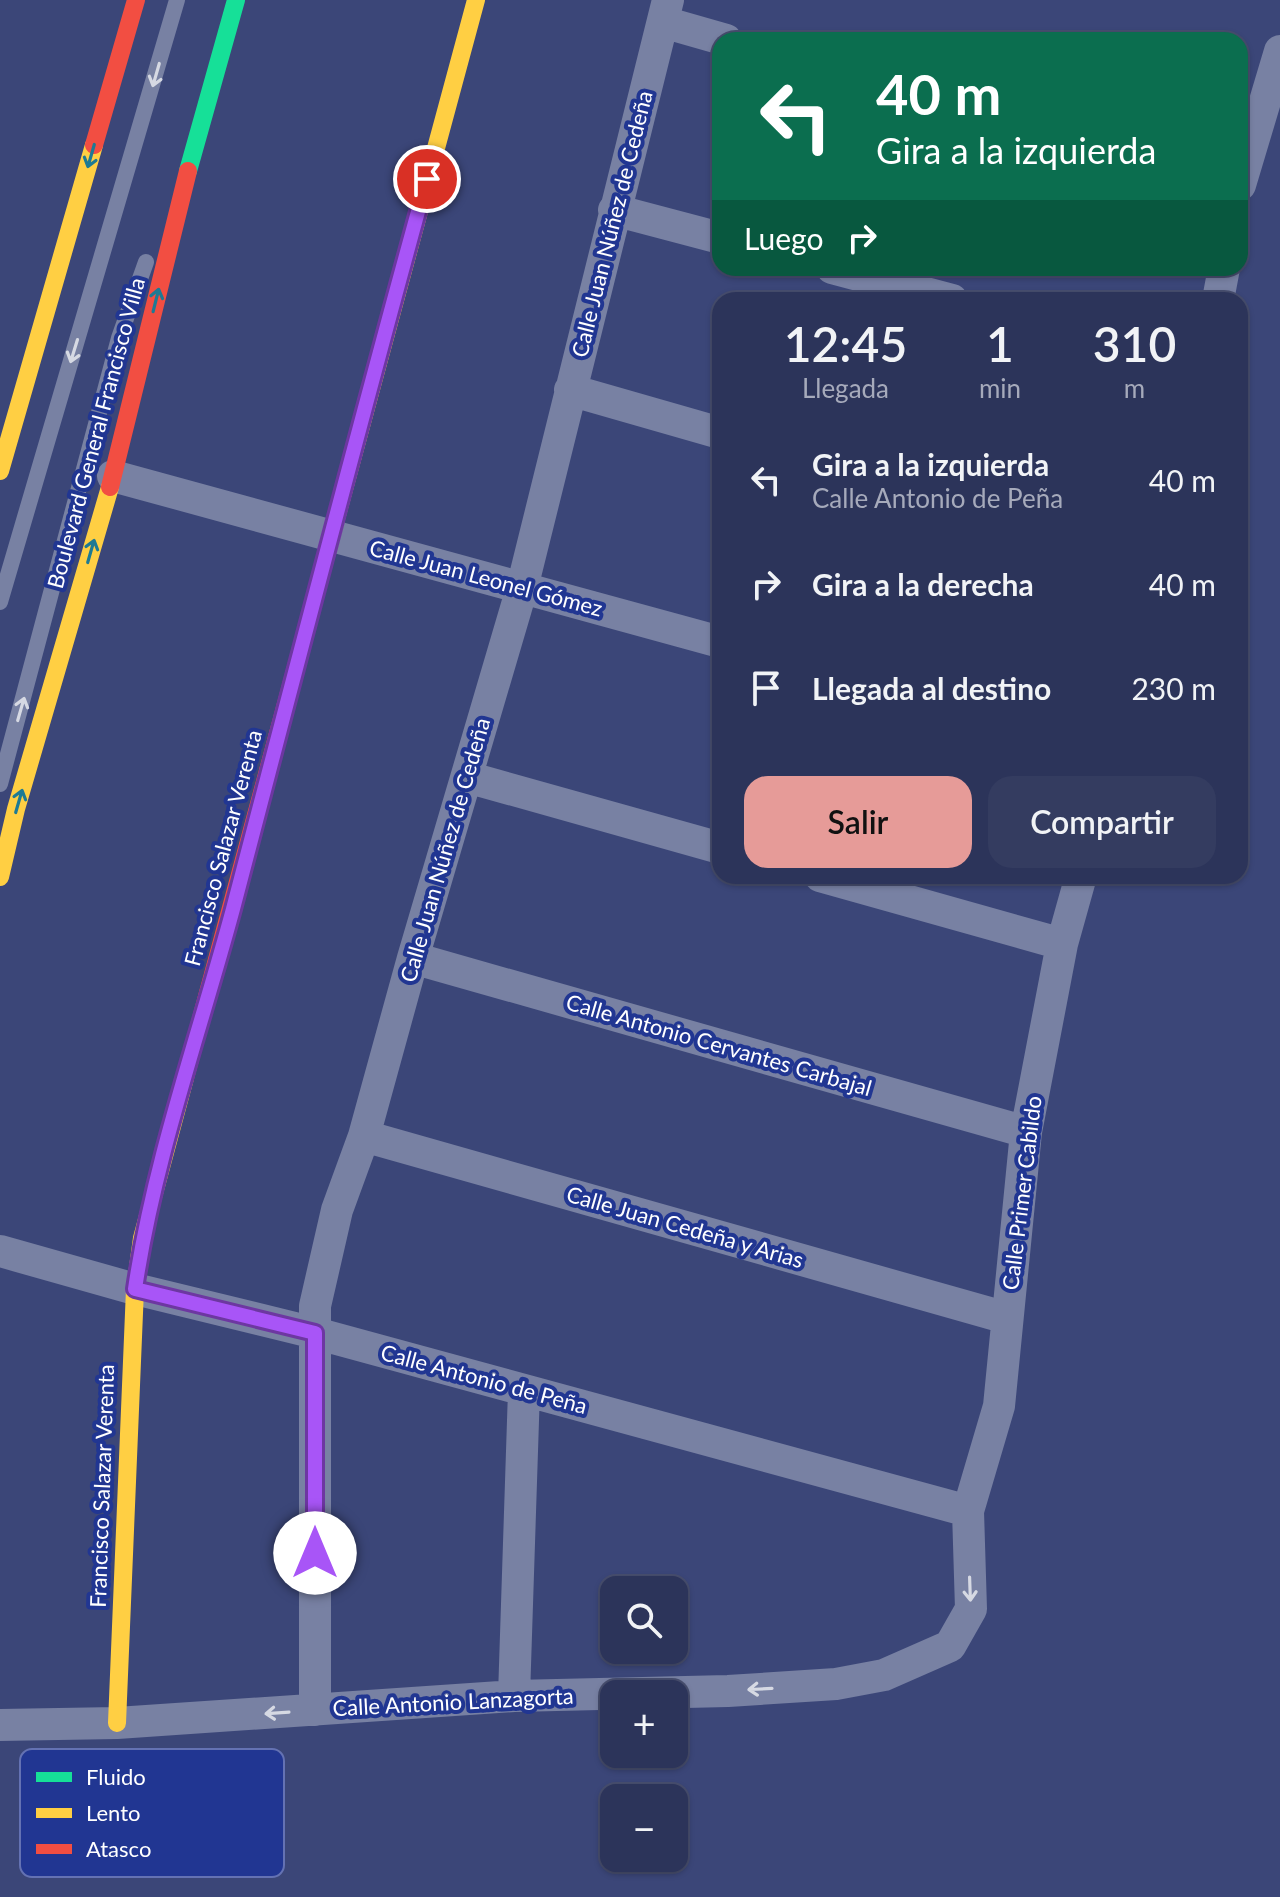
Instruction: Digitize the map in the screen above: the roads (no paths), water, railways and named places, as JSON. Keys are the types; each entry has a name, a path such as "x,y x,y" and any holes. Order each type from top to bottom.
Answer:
{"street":[{"path":"0,471 136,0"},
{"path":"213,80 214,28 221,0"},
{"name":"Boulevard General Francisco Villa","path":"0,877 16,809 113,476 180,201 236,0"},
{"name":"Francisco Salazar Verenta","path":"117,1723 135,1289 142,1238 476,0"},
{"path":"666,11 712,33"},
{"name":"Calle Juan Núñez de Cedeña","path":"315,1710 315,1306 337,1210 364,1136 522,588 666,11"},
{"path":"1248,157 1280,51"},
{"path":"614,210 712,236"},
{"path":"862,276 922,292"},
{"path":"570,390 712,431"},
{"name":"Calle Juan Leonel Gómez","path":"113,476 712,640"},
{"path":"467,777 712,846"},
{"path":"848,884 1062,944"},
{"name":"Calle Primer Cabildo","path":"968,1511 999,1406 1026,1132 1062,944 1079,884"},
{"name":"Calle Antonio Cervantes Carbajal","path":"413,958 1026,1132"},
{"name":"Calle Juan Cedeña y Arias","path":"364,1136 1007,1318"},
{"name":"Calle Antonio de Peña","path":"0,1251 135,1289 315,1333 968,1511"},
{"path":"514,1696 524,1390"},
{"name":"Calle Antonio Lanzagorta","path":"0,1725 117,1723 514,1696 744,1690 836,1684 884,1675 950,1646 971,1609 968,1511"}],"lane":[{"path":"0,602 177,0"},
{"path":"0,784 128,308 148,258 180,201"}]}
